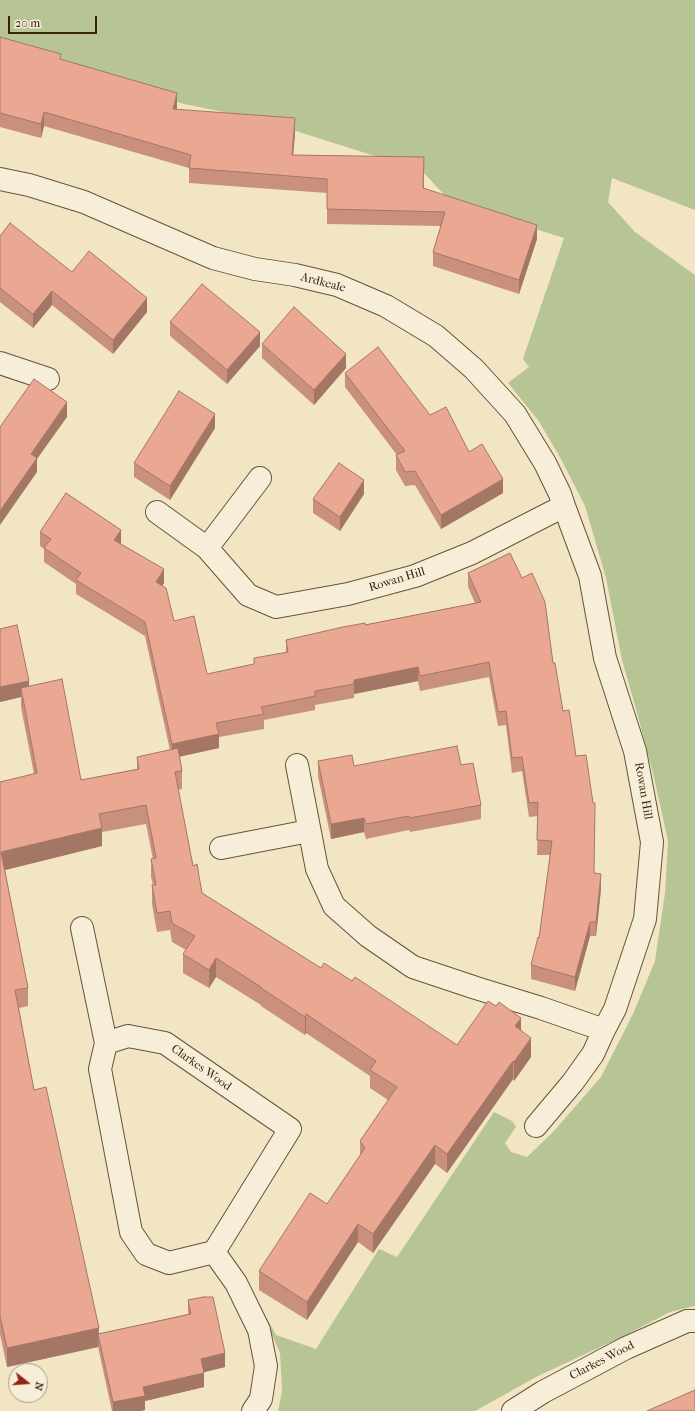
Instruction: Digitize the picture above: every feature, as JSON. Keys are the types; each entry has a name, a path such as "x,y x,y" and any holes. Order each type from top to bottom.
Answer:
{"street":[{"name":"Ardkeale","path":"0,179 29,185 84,202 214,258 255,269 295,275 337,285 386,306 436,336 474,369 515,414 545,463 564,506"},
{"path":"0,363 48,379"},
{"path":"207,548 260,478"},
{"name":"Rowan Hill","path":"157,512 207,548 248,595 276,607 348,594 415,576 472,553 564,506 590,576 605,658 635,751 652,842 645,919 615,1010 604,1030 594,1054 573,1082 536,1126"},
{"path":"297,765 308,831 317,869 334,906 368,936 413,967 604,1030"},
{"path":"221,848 308,831"},
{"path":"82,928 106,1043 100,1069 131,1232 146,1254 169,1263 214,1252 236,1283 259,1330 266,1366 261,1398 253,1411"},
{"name":"Clarkes Wood","path":"106,1043 128,1036 166,1043 290,1129 214,1252"},
{"name":"Clarkes Wood","path":"513,1411 543,1392 626,1348 687,1321 695,1321"}],"green space":[{"path":"0,0 695,0 695,210 612,178 608,202 635,232 695,275 695,1306 670,1312 622,1337 538,1376 475,1411 278,1411 282,1391 280,1353 258,1303 276,1335 316,1349 379,1249 397,1257 494,1112 512,1121 516,1127 505,1143 511,1152 527,1157 553,1132 601,1077 633,1014 655,961 665,893 668,841 654,777 622,660 606,578 585,506 561,459 538,420 508,383 529,367 523,359 564,238 452,203 422,171 258,119 184,104 0,47"}],"building":[{"path":"0,37 61,54 60,59 177,93 173,109 295,118 292,155 424,157 423,188 537,225 519,280 433,252 445,212 327,209 327,179 189,168 191,155 44,112 41,124 0,113"},
{"path":"10,223 72,272 89,251 147,298 113,340 52,291 33,314 0,288 0,236"},
{"path":"202,284 260,332 227,370 170,322"},
{"path":"294,307 346,354 314,390 262,344"},
{"path":"378,347 430,415 446,407 469,452 482,444 503,479 441,515 415,471 405,472 396,455 405,451 345,373"},
{"path":"34,379 67,402 31,454 37,458 0,511 0,427"},
{"path":"179,391 215,414 170,486 134,463"},
{"path":"339,463 364,480 340,517 313,499"},
{"path":"66,493 121,530 114,540 164,569 156,582 166,588 174,621 194,616 207,674 254,664 254,658 288,652 286,640 343,627 365,623 365,625 481,602 468,573 510,553 522,578 532,573 545,602 553,663 555,663 563,711 569,710 576,756 586,755 593,803 595,803 594,873 601,874 596,922 590,922 575,977 531,965 538,937 539,938 552,841 537,840 538,802 529,803 522,757 512,758 506,711 498,712 489,662 420,676 418,667 354,680 354,684 315,691 315,696 261,707 264,714 216,723 219,734 172,744 145,622 76,580 81,573 44,548 51,539 40,532"},
{"path":"17,625 29,681 0,687 0,629"},
{"path":"62,679 81,780 139,769 137,757 178,748 182,771 175,772 193,866 197,864 202,893 321,968 324,963 352,981 355,977 457,1045 488,1001 496,1006 499,1002 521,1018 515,1026 531,1038 447,1154 435,1145 373,1234 358,1224 307,1302 259,1271 310,1193 327,1204 365,1148 360,1141 397,1087 370,1070 376,1061 306,1014 305,1017 216,958 209,970 183,954 195,936 172,923 170,911 157,913 152,885 156,885 151,859 156,858 146,805 99,814 102,828 1,852 28,988 15,990 34,1090 46,1087 99,1328 7,1348 0,1316 0,782 37,773 21,688"},
{"path":"457,746 461,765 473,763 481,805 410,818 409,816 366,824 364,818 331,824 318,761 352,755 354,766"},
{"path":"213,1297 225,1353 201,1359 204,1373 143,1387 145,1396 113,1402 98,1334 191,1314 188,1300"},
{"path":"695,1390 695,1411 647,1411"}]}
